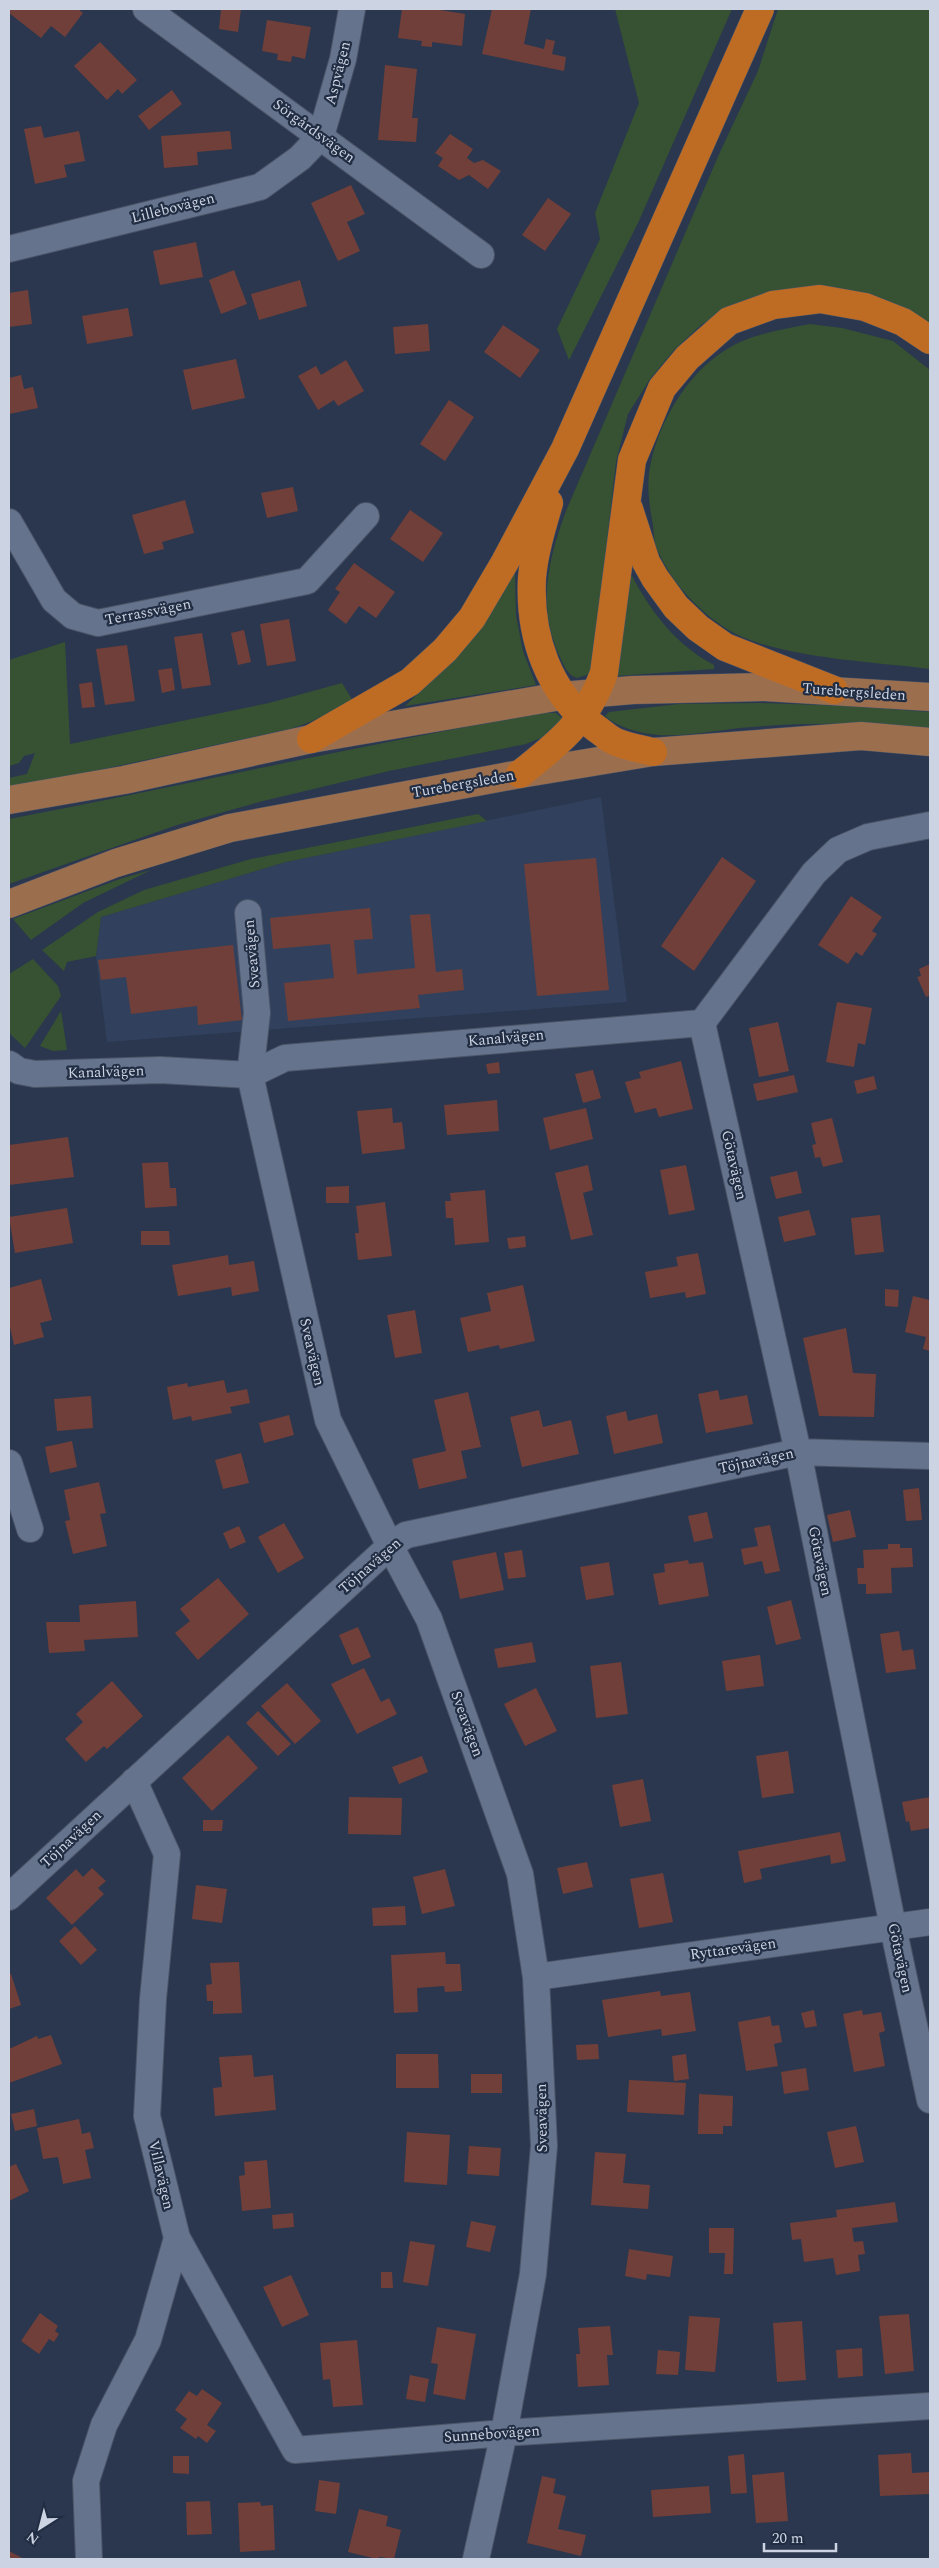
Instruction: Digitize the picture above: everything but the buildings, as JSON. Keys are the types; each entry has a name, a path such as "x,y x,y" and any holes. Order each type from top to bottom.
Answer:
{"highway":[{"path":"311,739 410,682 445,650 472,618 565,449 760,9"},
{"path":"520,774 554,747 582,718 597,693 604,672 632,460 662,388 687,358 729,321 773,305 820,299 865,307 903,322 930,340"},
{"path":"565,449 541,530 532,576 532,610 538,642 561,696 582,718 615,742 653,752"},
{"path":"627,500 646,562 654,578 676,607 698,628 725,647 834,690"}],"main road":[{"name":"Turebergsleden","path":"9,800 124,780 311,739 561,696 765,687 930,697"},
{"name":"Turebergsleden","path":"9,904 116,863 230,828 520,774 653,752 861,736 930,742"}],"street":[{"name":"Sörgårdsvägen","path":"146,9 321,136 480,255"},
{"name":"Aspvägen","path":"321,136 343,59 352,9"},
{"name":"Lillebovägen","path":"9,249 260,187 300,158 321,136"},
{"name":"Terrassvägen","path":"9,522 54,600 73,616 98,623 307,581 366,516"},
{"path":"702,1023 814,873 838,850 868,836 926,826"},
{"name":"Sveavägen","path":"248,912 257,1013 250,1076 328,1420 390,1546 429,1619 520,1874 536,1977 544,2146 533,2274 504,2433 476,2559"},
{"name":"Kanalvägen","path":"9,1064 19,1070 35,1074 160,1070 250,1076 285,1058 702,1023"},
{"name":"Götavägen","path":"702,1023 798,1452 893,1927 930,2100"},
{"name":"Töjnavägen","path":"9,1897 390,1546 406,1535 798,1452 930,1456"},
{"path":"9,1463 14,1503 30,1529"},
{"name":"Villavägen","path":"89,2559 86,2482 104,2425 148,2340 177,2238 147,2116 153,1999 167,1854 134,1781"},
{"name":"Ryttarevägen","path":"536,1977 930,1922"},
{"name":"Sunnebovägen","path":"177,2238 295,2450 504,2433 930,2406"}],"shaded area":[{"path":"601,797 627,1002 107,1042 96,956 101,917 286,862"}],"green space":[{"path":"615,9 732,9 638,223 569,360 557,329 600,239 595,213 639,103"},
{"path":"778,9 930,9 930,325 760,297 702,324 674,350 650,379 628,414 616,462 592,668 589,674 577,678 570,674 564,666 552,636 548,618 548,583 554,547 566,511 720,152 758,71"},
{"path":"810,324 842,328 893,341 930,370 930,669 803,654 754,641 734,633 711,618 680,587 671,575 657,548 649,502 649,470 662,427 680,394 705,366 719,354 734,345 762,334"},
{"path":"511,574 515,574 516,616 523,651 536,685 405,706 465,649"},
{"path":"632,576 648,603 666,627 688,648 714,665 714,669 616,676 629,577"},
{"path":"65,642 70,744 269,703 342,683 353,701 310,722 290,729 66,777 9,787 9,778 27,774 35,753 24,756 19,763 9,766 9,660"},
{"path":"760,703 848,706 930,712 930,729 864,724 819,724 774,725 681,735 658,735 630,729 617,724 605,716 609,712 679,704"},
{"path":"542,713 556,713 565,721 548,735 526,744 389,771 263,801 177,825 9,884 9,819"},
{"path":"478,814 487,821 286,862 101,917 96,956 67,962 64,971 42,950 98,912 144,890 251,859"},
{"path":"151,870 83,903 31,940 13,919 120,879"},
{"path":"33,959 58,986 61,996 25,1048 9,1033 9,974"},
{"path":"61,1011 67,1050 53,1051 40,1046"}]}
